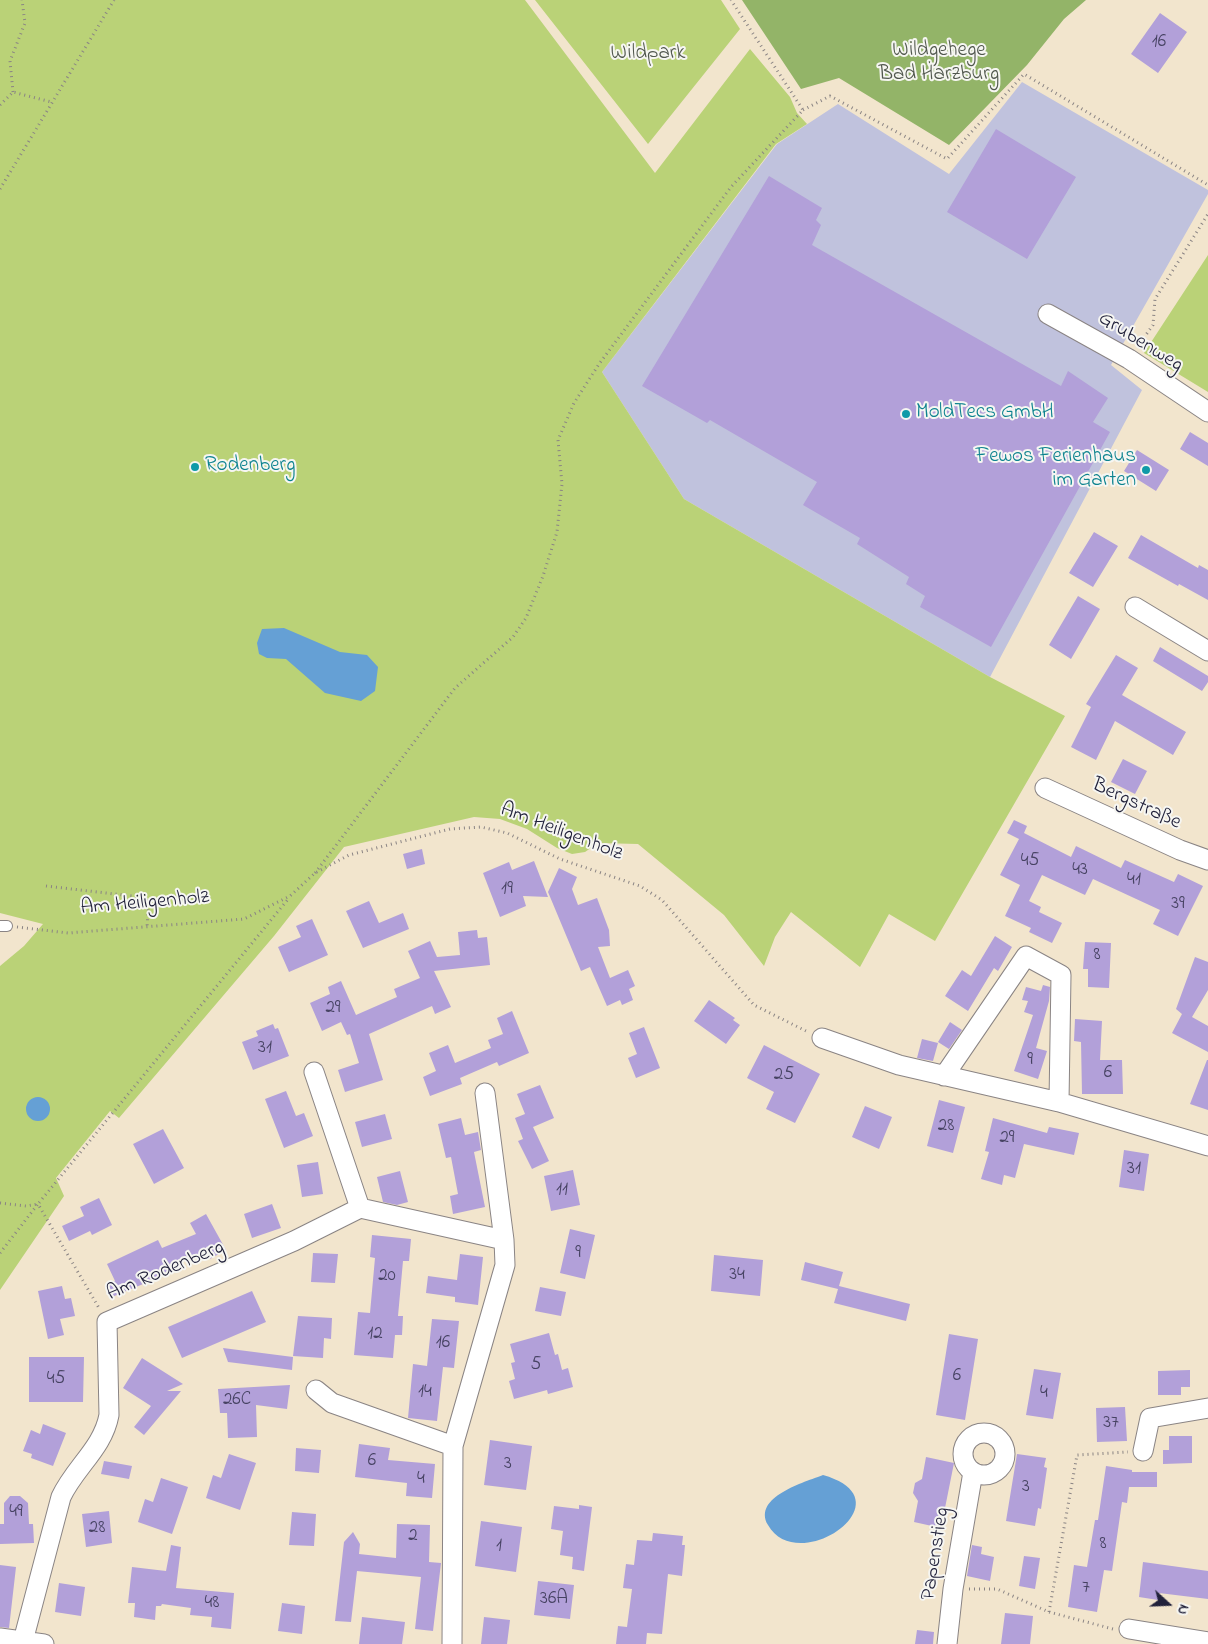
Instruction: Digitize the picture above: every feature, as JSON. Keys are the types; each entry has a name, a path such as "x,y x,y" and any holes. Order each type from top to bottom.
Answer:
{"street":[{"name":"Grubenweg","path":"1048,314 1129,359 1208,412"},
{"path":"1135,608 1208,651"},
{"name":"Bergstraße","path":"1045,788 1180,850 1208,860"},
{"path":"944,1076 1026,956 1061,975 1058,1102"},
{"path":"822,1038 899,1064 1058,1102 1208,1146"},
{"path":"314,1072 360,1208 504,1240"},
{"path":"452,1644 453,1446 505,1265 504,1240 485,1093"},
{"name":"Am Rodenberg","path":"23,1641 67,1484 100,1441 106,1428 109,1415 107,1322 294,1241 360,1208"},
{"path":"316,1390 332,1403 453,1446"},
{"path":"1143,1451 1150,1418 1208,1408"},
{"name":"Papenstieg","path":"947,1644 953,1589 973,1472"},
{"path":"1129,1629 1208,1642"},
{"path":"0,1638 44,1644"}],"path":[{"path":"13,92 10,61 25,23 22,0"},
{"path":"0,189 114,0"},
{"path":"731,0 803,110"},
{"path":"315,872 455,688 514,637 526,618 543,576 557,532 562,484 558,440 574,403 599,364 731,187 803,110 830,96 947,159 1024,74 1208,184"},
{"path":"13,92 51,102"},
{"path":"0,105 13,92"},
{"path":"1129,359 1153,325 1155,298 1208,214"},
{"name":"Am Heiligenholz","path":"3,926 68,933 244,919 290,896 315,872 349,855 450,829 481,827 507,834 560,859 640,886 662,900 754,1005 822,1038"},
{"path":"46,886 149,898 146,927"},
{"path":"0,1253 290,896"},
{"path":"0,1203 26,1206 38,1204"},
{"path":"38,1204 107,1322"},
{"path":"1049,1612 1077,1454 1143,1451"},
{"path":"953,1589 997,1589 1049,1612 1110,1629 1129,1629"}],"shaded area":[{"name":"MoldTecs GmbH","path":"1022,82 1208,190 1208,194 1111,365 1142,390 990,677 684,499 602,372 777,144 838,104 949,174"}],"green space":[{"path":"0,0 525,0 655,173 750,49 790,97 797,113 807,124 776,144 602,372 684,499 990,677 1065,716 935,941 889,914 860,967 791,912 775,937 764,966 724,915 638,844 598,843 585,852 572,854 557,848 527,829 500,819 474,817 344,847 274,936 119,1118 110,1111 56,1178 64,1196 0,1290 0,966 24,946 43,924 0,913"},
{"name":"Wildpark","path":"535,0 721,0 740,29 648,144"},
{"name":"Wildgehege Bad Harzburg","path":"742,0 1086,0 1064,19 1027,65 949,145 839,78 801,89"},
{"path":"1208,255 1208,392 1144,353"}],"water":[{"path":"284,628 340,652 367,655 378,667 375,691 361,701 325,693 286,659 267,658 259,654 257,643 262,629"},
{"path":"38,1097 43,1098 49,1104 49,1114 43,1120 38,1121 33,1120 27,1114 26,1109 27,1104 33,1098"},
{"path":"823,1475 847,1486 856,1501 852,1516 840,1529 822,1539 802,1543 783,1539 768,1525 765,1515 767,1506 783,1492"}],"building":[{"path":"1160,13 1187,32 1158,73 1131,54"},
{"path":"996,129 1076,177 1027,259 947,212"},
{"name":"MoldTecs GmbH","path":"769,176 822,208 816,220 821,225 812,245 1061,386 1068,371 1108,398 1093,422 1110,432 991,647 920,607 925,596 906,584 909,577 857,544 860,538 803,505 817,482 710,420 707,423 642,386"},
{"path":"1190,432 1208,443 1208,466 1180,449"},
{"name":"Fewos Ferienhaus im Garten","path":"1137,450 1169,470 1156,491 1124,471"},
{"path":"1094,532 1118,546 1093,587 1069,573"},
{"path":"1141,535 1198,568 1199,565 1208,570 1208,600 1179,584 1178,586 1128,558"},
{"path":"1078,596 1100,609 1071,659 1049,645"},
{"path":"1160,647 1208,676 1208,682 1202,691 1153,661"},
{"path":"1116,655 1138,668 1122,695 1186,732 1173,755 1115,721 1096,760 1071,747 1091,707 1086,704"},
{"path":"1123,759 1147,771 1135,794 1111,782"},
{"path":"1014,820 1027,826 1024,833 1071,857 1076,846 1121,868 1125,860 1174,882 1178,874 1203,886 1178,936 1153,924 1160,910 1093,879 1085,895 1042,875 1029,901 1041,907 1039,912 1062,923 1052,943 1029,932 1031,928 1005,916 1020,885 1000,875 1019,839 1007,833"},
{"path":"422,849 425,864 407,869 403,854"},
{"path":"534,861 548,897 523,896 526,906 500,917 483,873 509,862 512,870"},
{"path":"559,868 577,877 572,889 578,905 597,898 609,930 610,946 598,947 610,978 628,970 635,986 629,989 633,1000 622,1005 620,1000 607,1006 590,967 581,971 548,892"},
{"path":"369,901 379,923 403,913 409,929 363,948 346,911"},
{"path":"312,919 328,955 289,972 278,947 301,937 296,926"},
{"path":"477,930 478,938 487,937 490,965 434,971 451,1007 435,1014 432,1006 369,1034 383,1080 345,1092 338,1070 359,1063 350,1034 347,1035 341,1022 322,1031 310,1003 330,994 328,987 341,981 356,1015 397,997 394,989 420,978 408,951 430,941 437,957 460,955 458,932"},
{"path":"995,936 1012,947 998,971 994,968 968,1011 945,996 962,970 971,976"},
{"path":"1085,942 1111,943 1109,988 1088,987 1088,969 1083,969"},
{"path":"1195,957 1208,962 1208,990 1192,1017 1208,1026 1208,1052 1172,1033 1182,1014 1176,1009"},
{"path":"1043,985 1050,987 1049,1001 1036,1048 1047,1051 1038,1079 1014,1071 1033,1015 1024,1012 1028,1001 1022,1000 1026,987 1041,991"},
{"path":"709,1000 735,1018 733,1020 740,1025 726,1044 694,1021"},
{"path":"512,1011 529,1053 499,1066 497,1062 460,1078 462,1084 430,1096 423,1077 436,1071 429,1053 448,1045 455,1063 491,1048 488,1040 503,1034 497,1018"},
{"path":"1075,1019 1102,1021 1100,1060 1122,1060 1123,1094 1082,1094 1081,1042 1074,1041"},
{"path":"950,1022 962,1030 949,1049 938,1042"},
{"path":"273,1024 275,1029 278,1028 289,1056 253,1070 242,1042 258,1036 256,1031"},
{"path":"644,1027 660,1068 636,1078 628,1058 637,1054 629,1033"},
{"path":"922,1039 938,1043 933,1061 917,1058"},
{"path":"764,1045 820,1074 795,1123 766,1109 774,1092 747,1078"},
{"path":"1208,1060 1208,1110 1190,1104"},
{"path":"540,1085 554,1118 533,1127 549,1161 532,1169 518,1141 523,1139 515,1118 525,1114 517,1094"},
{"path":"286,1091 296,1116 304,1113 313,1136 284,1148 265,1099"},
{"path":"939,1100 965,1107 953,1153 927,1146"},
{"path":"865,1106 892,1117 879,1149 852,1137"},
{"path":"385,1114 392,1139 362,1147 355,1122"},
{"path":"461,1118 465,1135 478,1132 481,1150 474,1152 485,1207 453,1214 450,1196 458,1194 451,1157 446,1158 438,1124"},
{"path":"993,1118 1047,1133 1049,1127 1079,1133 1074,1155 1024,1144 1015,1178 1004,1175 1002,1185 981,1179 989,1152 985,1151"},
{"path":"163,1129 184,1168 154,1184 133,1144"},
{"path":"1124,1150 1149,1154 1144,1191 1119,1187"},
{"path":"318,1162 323,1194 302,1197 297,1165"},
{"path":"573,1170 580,1205 551,1211 544,1176"},
{"path":"400,1171 408,1202 397,1205 383,1202 377,1177"},
{"path":"99,1198 112,1225 92,1235 90,1231 69,1241 62,1226 84,1216 80,1207"},
{"path":"272,1204 281,1228 252,1238 244,1214"},
{"path":"206,1214 226,1250 210,1259 206,1252 170,1267 172,1272 112,1297 106,1285 115,1281 107,1264 158,1240 162,1248 196,1234 190,1223"},
{"path":"570,1229 595,1235 585,1279 560,1273"},
{"path":"372,1235 411,1239 409,1261 403,1261 398,1316 403,1316 402,1335 395,1335 393,1358 354,1355 358,1312 370,1313 375,1258 370,1257"},
{"path":"313,1253 338,1254 335,1283 311,1282"},
{"path":"460,1254 483,1257 478,1305 455,1302 455,1297 426,1293 428,1276 457,1280"},
{"path":"714,1255 763,1260 760,1296 711,1291"},
{"path":"805,1262 843,1272 839,1286 910,1304 906,1321 834,1303 838,1289 801,1280"},
{"path":"62,1286 65,1299 71,1298 75,1316 60,1319 64,1335 48,1339 38,1291"},
{"path":"540,1287 566,1292 561,1316 535,1311"},
{"path":"252,1291 266,1322 182,1358 168,1327"},
{"path":"298,1316 332,1318 331,1339 324,1338 323,1358 293,1356"},
{"path":"432,1319 459,1321 454,1368 443,1367 437,1421 408,1418 413,1364 427,1366"},
{"path":"549,1333 555,1355 558,1354 562,1370 568,1368 573,1387 548,1394 547,1390 514,1399 509,1381 515,1379 511,1363 515,1362 510,1344"},
{"path":"949,1334 978,1339 965,1420 936,1415"},
{"path":"223,1348 293,1357 292,1370 228,1362"},
{"path":"29,1357 84,1357 83,1402 29,1402"},
{"path":"142,1358 183,1384 167,1391 181,1391 144,1435 134,1427 151,1406 123,1388"},
{"path":"1034,1369 1061,1373 1053,1419 1026,1415"},
{"path":"1190,1370 1190,1387 1181,1387 1181,1395 1158,1395 1158,1371"},
{"path":"290,1385 287,1409 256,1405 257,1437 228,1438 227,1413 220,1413 218,1389"},
{"path":"1125,1407 1127,1441 1097,1442 1096,1408"},
{"path":"43,1424 66,1433 53,1466 31,1458 32,1454 23,1451 31,1430 40,1434"},
{"path":"1169,1436 1192,1436 1192,1463 1163,1464 1163,1450 1169,1450"},
{"path":"490,1440 532,1446 526,1490 484,1485"},
{"path":"359,1444 390,1448 388,1460 435,1464 432,1498 406,1496 407,1483 355,1477"},
{"path":"296,1448 321,1450 319,1473 295,1471"},
{"path":"229,1454 256,1463 240,1510 206,1498 213,1475 221,1478"},
{"path":"1017,1454 1046,1458 1044,1467 1047,1468 1041,1509 1038,1508 1035,1526 1006,1521"},
{"path":"926,1457 954,1463 941,1528 914,1522 918,1501 913,1493 915,1483 922,1479"},
{"path":"104,1461 132,1466 129,1479 101,1474"},
{"path":"1106,1466 1132,1470 1132,1472 1157,1472 1157,1487 1129,1487 1127,1503 1122,1502 1112,1571 1104,1570 1097,1612 1068,1607 1074,1565 1087,1567 1095,1520 1098,1520"},
{"path":"161,1478 188,1487 172,1534 138,1522 145,1499 153,1502"},
{"path":"10,1496 20,1496 28,1503 29,1524 33,1524 34,1543 0,1544 0,1524 4,1524 4,1503"},
{"path":"579,1505 592,1507 584,1571 572,1569 573,1557 560,1555 563,1531 551,1529 554,1506 579,1509"},
{"path":"109,1511 112,1543 86,1547 82,1514"},
{"path":"292,1512 316,1514 314,1546 289,1545"},
{"path":"481,1521 522,1527 516,1572 475,1566"},
{"path":"397,1524 430,1525 429,1562 441,1563 433,1631 415,1629 421,1577 357,1571 351,1622 335,1621 344,1542 353,1532 360,1544 359,1554 396,1558"},
{"path":"653,1533 683,1536 682,1545 685,1545 682,1576 668,1574 662,1634 647,1633 646,1644 616,1644 618,1626 627,1627 632,1589 623,1588 626,1564 634,1565 637,1540 652,1541"},
{"path":"171,1545 181,1547 176,1588 234,1593 231,1629 211,1627 212,1617 190,1615 191,1608 162,1604 161,1606 156,1606 155,1620 134,1617 135,1603 128,1603 132,1567 166,1571"},
{"path":"972,1545 982,1547 981,1554 994,1557 990,1581 967,1576"},
{"path":"1024,1556 1040,1558 1035,1589 1019,1586"},
{"path":"1143,1562 1208,1571 1208,1599 1159,1593 1158,1600 1139,1597"},
{"path":"0,1565 16,1567 9,1628 0,1627"},
{"path":"538,1581 574,1585 570,1619 534,1615"},
{"path":"59,1583 85,1587 81,1616 55,1612"},
{"path":"282,1603 305,1606 302,1634 278,1631"},
{"path":"1005,1613 1033,1616 1030,1644 1001,1644"},
{"path":"362,1617 405,1622 402,1644 359,1644"},
{"path":"484,1617 510,1620 507,1644 481,1644"},
{"path":"917,1630 934,1632 933,1644 915,1644"}],"place":[{"name":"MoldTecs GmbH","path":"906,414"},
{"name":"Rodenberg","path":"195,467"},
{"name":"Fewos Ferienhaus im Garten","path":"1146,470"}]}
